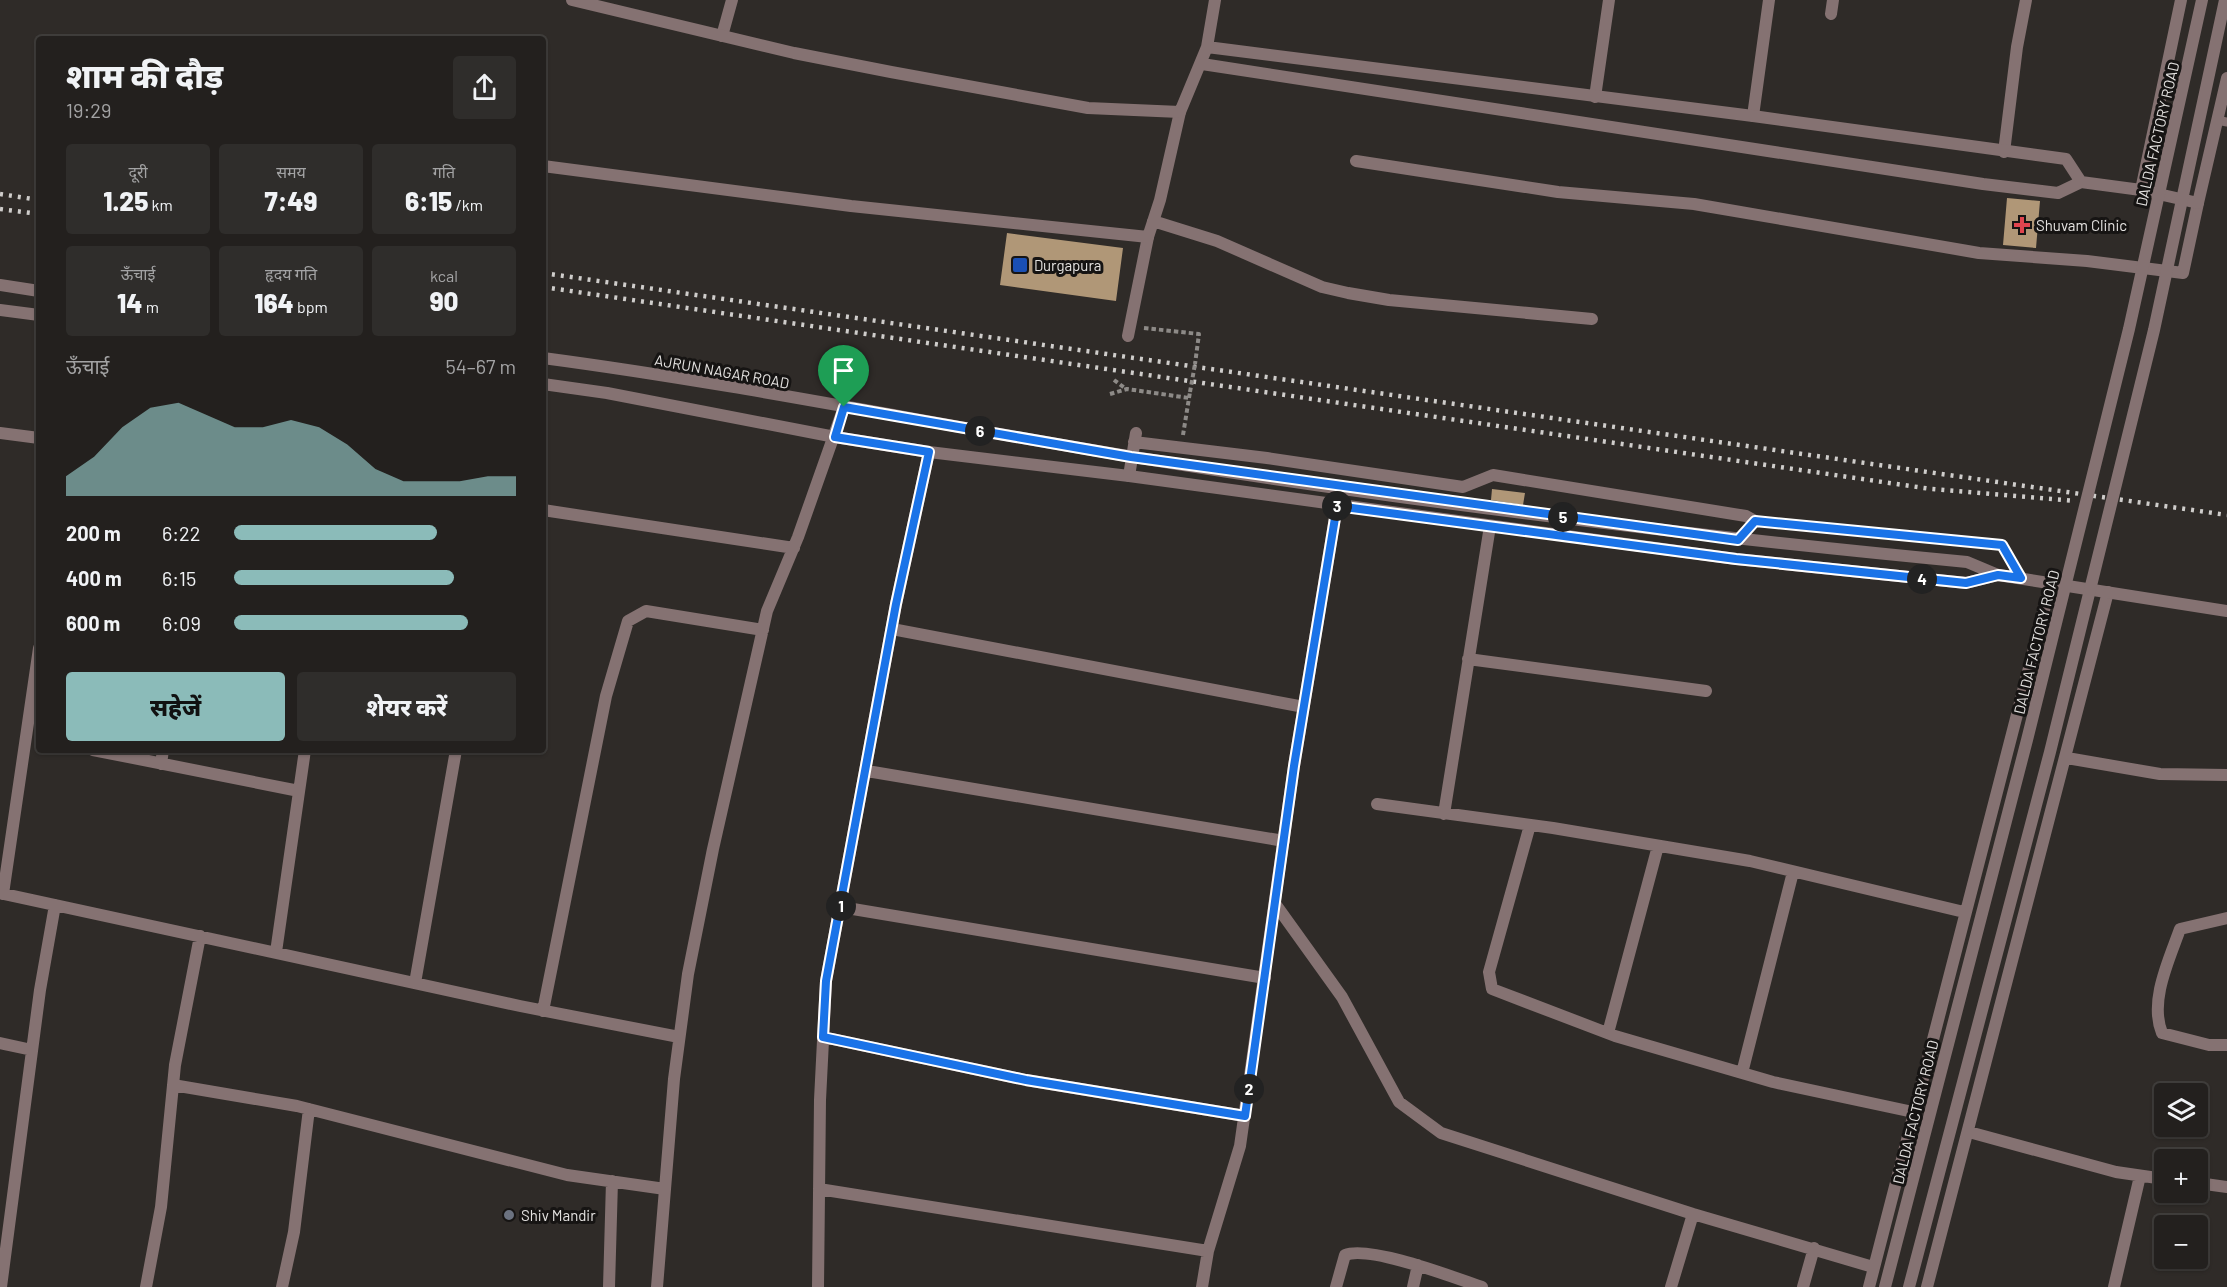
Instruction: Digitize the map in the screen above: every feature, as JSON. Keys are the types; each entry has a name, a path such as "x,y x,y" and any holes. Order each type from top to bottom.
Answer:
{"street":[{"path":"572,0 794,53 1088,108 1180,112"},
{"path":"722,36 732,0"},
{"path":"1129,331 1148,237 1180,112 1207,47 1215,0"},
{"path":"1595,97 1609,0"},
{"path":"1753,116 1769,0"},
{"path":"1831,14 1833,0"},
{"path":"2004,152 2017,47 2026,0"},
{"path":"2141,190 2181,0"},
{"name":"DALDA FACTORY ROAD","path":"1885,1287 2030,729 2121,362 2202,0"},
{"path":"1909,1287 2050,752 2154,330 2224,0"},
{"path":"1207,47 1753,116 2066,159 2081,182"},
{"path":"1202,63 1983,184 2058,193 2081,182 2141,190 2198,203"},
{"path":"1356,161 1557,192 1694,204 1979,253 2087,261 2183,273 2198,203 2222,121 2227,78"},
{"path":"546,166 851,206 1148,237"},
{"path":"1153,221 1216,241 1322,287 1348,293 1389,300 1592,319"},
{"path":"0,285 36,291"},
{"path":"0,309 36,315"},
{"name":"AJRUN NAGAR ROAD","path":"546,358 630,370 1131,457 1738,540 1967,562 1998,575 2227,611"},
{"name":"AJRUN NAGAR ROAD","path":"546,384 607,393 835,437 929,452 1129,476 1736,559 1966,583 1998,575"},
{"path":"657,1287 688,974 713,849 767,611 794,548 844,407"},
{"path":"0,433 36,438"},
{"path":"1129,476 1135,438 1463,486 1493,475 1746,516 1755,521"},
{"path":"818,1287 826,981 892,629 929,452"},
{"path":"1202,1287 1208,1251 1240,1146 1304,707 1340,487"},
{"path":"546,510 794,548"},
{"path":"1444,814 1490,526"},
{"path":"1869,1287 1964,912 2051,583"},
{"path":"1927,1287 2067,758 2108,592"},
{"path":"543,1011 606,696 628,621 646,611 763,630"},
{"path":"892,629 1304,707"},
{"path":"1468,659 1706,691"},
{"path":"36,668 2,894 543,1011 680,1037"},
{"path":"26,736 36,738"},
{"path":"107,753 299,791"},
{"path":"160,764 162,753"},
{"path":"276,952 304,753"},
{"path":"416,983 452,753"},
{"path":"2067,758 2160,774 2227,775"},
{"path":"867,771 1284,841"},
{"path":"1377,804 1530,825 1750,861 1964,912"},
{"path":"1530,825 1489,972 1492,990 1608,1033 1742,1073 1913,1112"},
{"path":"1608,1033 1658,846"},
{"path":"1742,1073 1793,872"},
{"path":"1,1287 4,1232 55,905"},
{"path":"1276,905 1342,997 1399,1102 1441,1133 1693,1214 1873,1267"},
{"path":"841,907 1265,978"},
{"path":"2227,918 2180,929 2164,973 2157,1011 2162,1033 2209,1046 2227,1045"},
{"path":"146,1287 161,1207 173,1085 200,936"},
{"path":"823,1037 1026,1080 1245,1116"},
{"path":"0,1043 32,1050"},
{"path":"173,1085 309,1109 567,1175 665,1189"},
{"path":"282,1287 294,1232 309,1109"},
{"path":"1969,1132 2116,1172 2154,1178"},
{"path":"2115,1287 2140,1176"},
{"path":"609,1287 612,1181"},
{"path":"2208,1184 2227,1187"},
{"path":"819,1189 1208,1251"},
{"path":"1671,1287 1693,1214"},
{"path":"1803,1287 1814,1248"},
{"path":"1335,1287 1341,1261 1350,1253 1418,1265 1482,1287"},
{"path":"1413,1287 1418,1265"}],"lane":[{"path":"1738,540 1755,521 2002,545 2021,578"}],"path":[{"path":"1129,331 1199,334 1185,424"},
{"path":"1114,380 1127,389"},
{"path":"1110,394 1127,389 1189,398"}],"building":[{"path":"2007,198 2040,201 2036,248 2003,245"},
{"path":"1007,233 1123,248 1116,301 1000,285"},
{"path":"1492,489 1525,493 1523,505 1491,500"}],"railway":[{"path":"0,194 36,200"},
{"path":"0,209 36,214"},
{"path":"546,273 2227,515"},
{"path":"546,287 1931,489 2075,501"}],"place":[{"name":"Shuvam Clinic","path":"2022,225"},
{"name":"Durgapura","path":"1020,265"},
{"name":"Shiv Mandir","path":"509,1215"}],"route":[{"path":"844,407 1131,457 1738,540 1755,521 2002,545 2021,578 1998,575 1966,583 1736,559 1337,506 1294,766 1245,1116 1026,1080 823,1037 826,981 857,826 896,604 929,452 835,437 844,407"}]}
